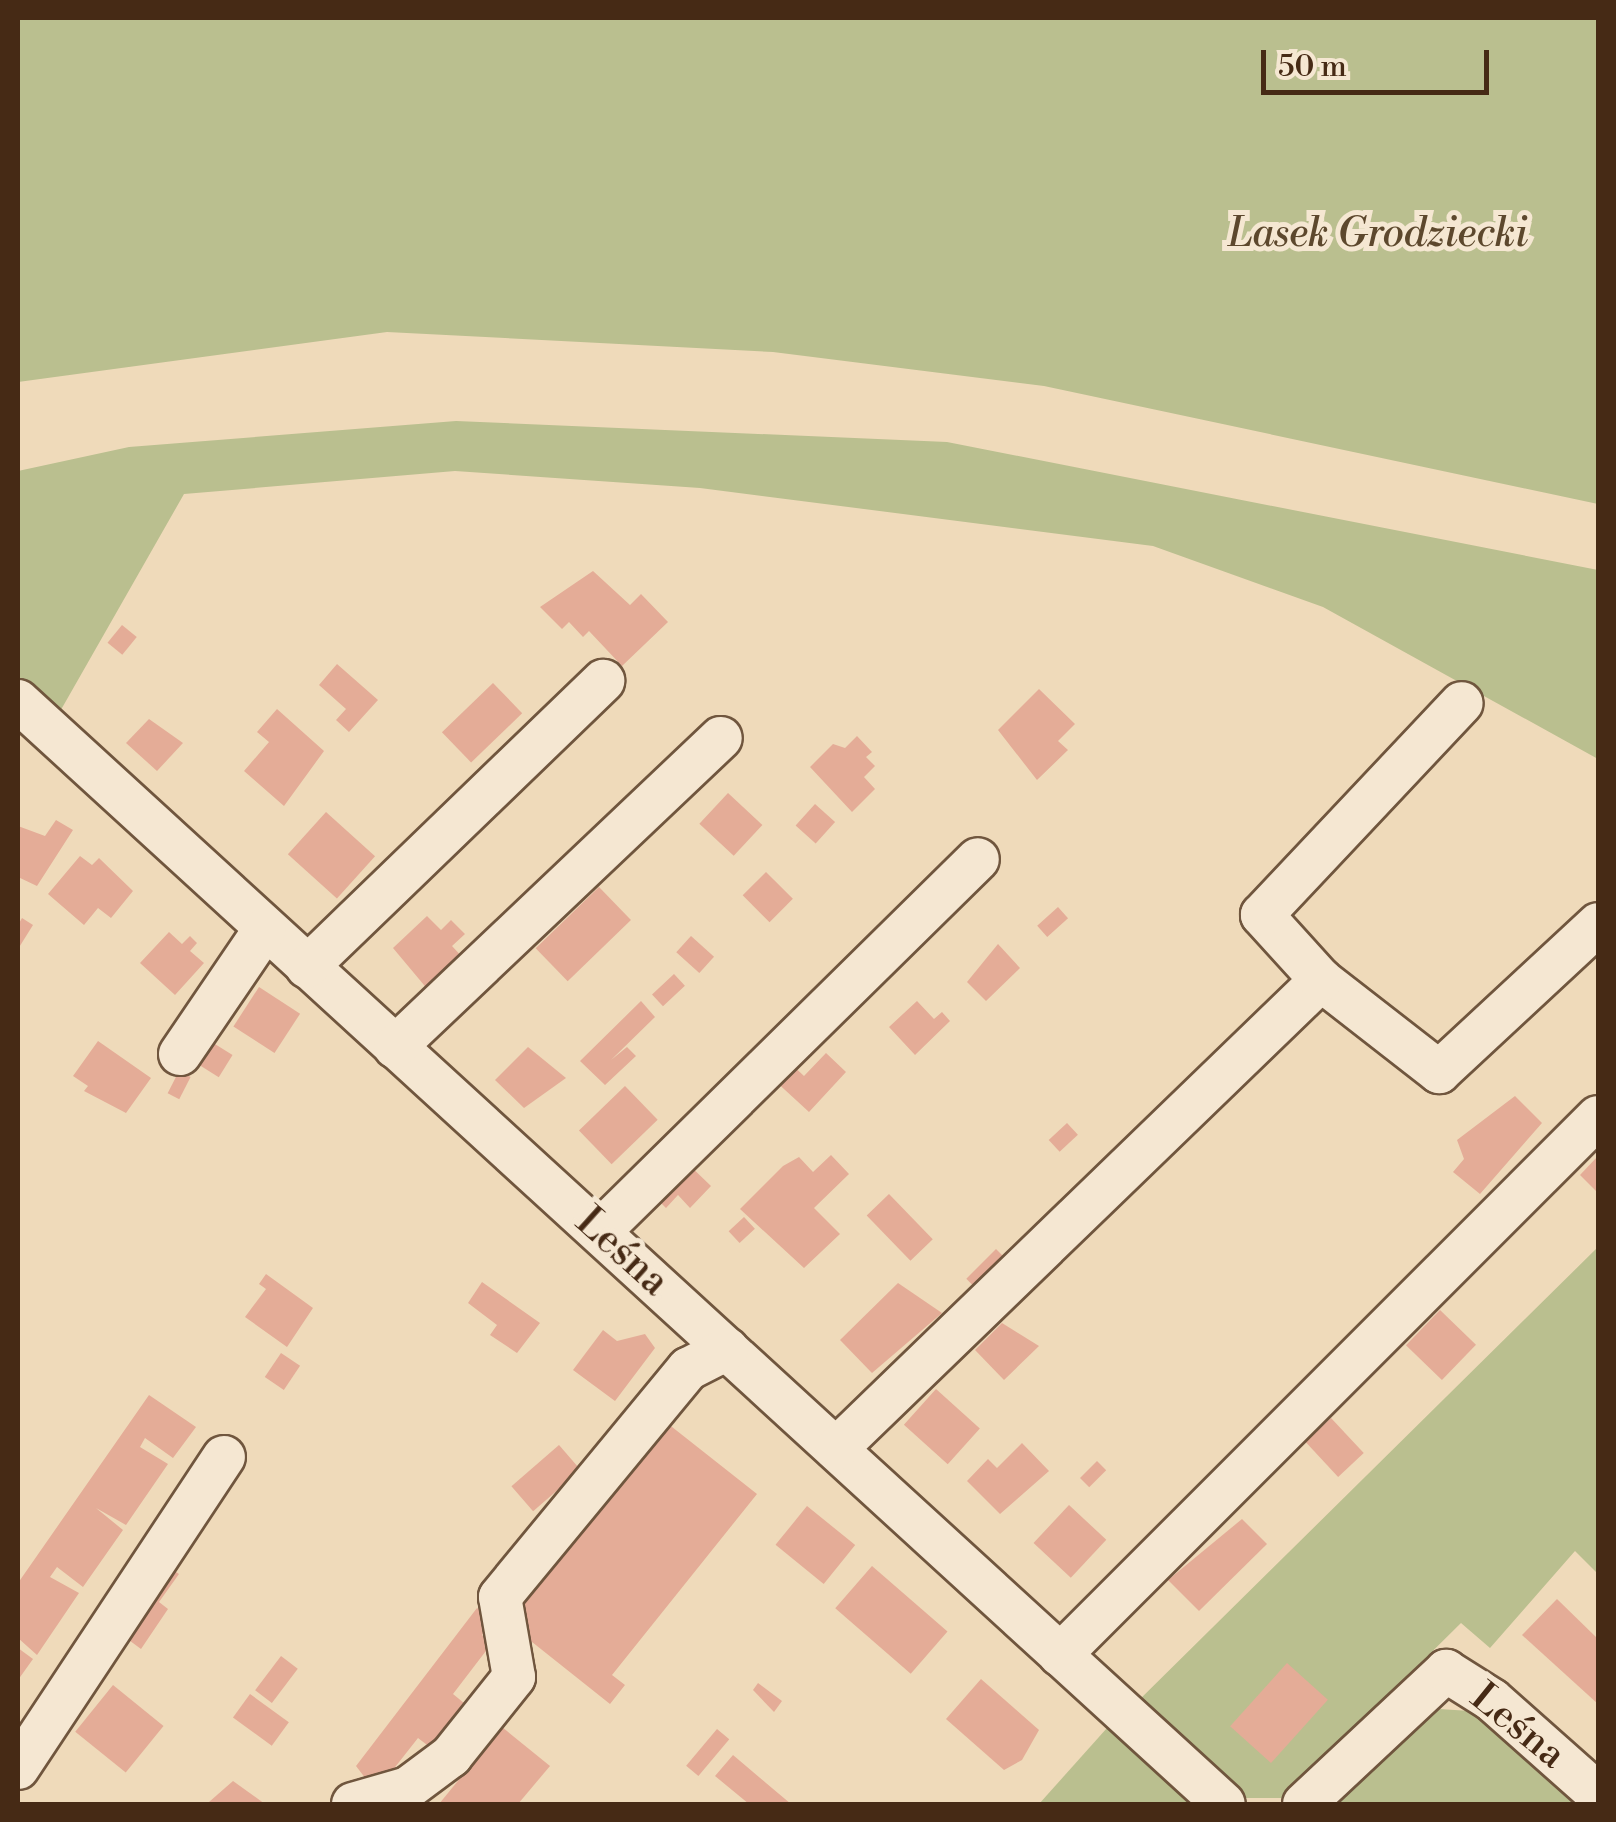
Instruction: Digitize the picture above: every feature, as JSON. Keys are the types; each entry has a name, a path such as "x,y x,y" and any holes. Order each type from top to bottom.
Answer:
{"street":[{"path":"307,967 604,682"},
{"name":"Leśna","path":"18,701 836,1449 994,1605 1060,1654 1224,1804"},
{"path":"1462,703 1262,915 1321,980 1439,1072 1598,924"},
{"path":"395,1048 720,738"},
{"path":"600,1231 978,860"},
{"path":"180,1054 265,928"},
{"path":"836,1449 1321,980"},
{"path":"1060,1654 1598,1118"},
{"path":"353,1804 408,1788 451,1756 514,1676 500,1596 688,1369 727,1349"},
{"path":"18,1768 224,1457"},
{"name":"Leśna","path":"1304,1804 1446,1671 1492,1700 1598,1794"}],"green space":[{"name":"Lasek Grodziecki","path":"18,18 1598,18 1598,504 1044,386 773,352 387,332 18,382"},
{"path":"456,421 947,442 1598,570 1598,759 1323,607 1153,546 700,488 455,471 184,494 54,722 18,691 18,471 129,447"},
{"path":"1598,1247 1598,1574 1575,1551 1490,1648 1461,1623 1284,1798 1234,1798 1132,1707"},
{"path":"1424,1708 1470,1711 1578,1804 1324,1804"},
{"path":"1107,1728 1194,1804 1039,1804"}],"building":[{"path":"593,571 630,605 641,594 668,622 622,666 589,631 583,637 569,622 562,629 540,607"},
{"path":"122,625 137,637 122,655 108,643"},
{"path":"337,664 378,700 349,732 336,720 346,709 319,685"},
{"path":"493,683 522,713 471,763 442,732"},
{"path":"1039,689 1075,724 1058,741 1068,750 1037,780 998,730"},
{"path":"277,709 324,751 284,806 244,771 269,742 257,732"},
{"path":"149,719 183,743 157,771 126,743"},
{"path":"857,736 872,752 866,757 875,766 864,777 875,789 852,812 810,767 833,744 845,748"},
{"path":"728,793 762,825 734,856 699,824"},
{"path":"815,804 835,822 816,844 796,826"},
{"path":"326,812 375,856 337,899 288,854"},
{"path":"56,820 73,830 37,886 18,877 18,826 45,836"},
{"path":"80,856 92,865 99,858 133,891 111,918 98,908 84,925 48,894"},
{"path":"766,872 793,899 770,922 743,895"},
{"path":"599,887 631,920 568,981 536,948"},
{"path":"1058,907 1068,918 1047,937 1037,926"},
{"path":"427,916 441,930 451,920 465,934 452,946 464,959 429,991 393,948"},
{"path":"22,918 33,925 18,949 18,925"},
{"path":"169,932 182,944 190,936 197,943 190,951 204,963 175,995 140,963"},
{"path":"691,936 714,957 699,973 676,952"},
{"path":"998,944 1020,968 986,1001 967,982"},
{"path":"674,974 685,986 663,1006 652,994"},
{"path":"259,987 300,1014 274,1053 233,1026"},
{"path":"641,1001 655,1017 611,1060 627,1047 636,1056 605,1085 580,1061"},
{"path":"917,1001 934,1019 942,1012 950,1021 915,1055 889,1027"},
{"path":"202,1036 233,1055 219,1077 188,1058"},
{"path":"98,1041 151,1078 126,1113 84,1091 88,1086 73,1076"},
{"path":"528,1047 566,1078 524,1108 495,1080"},
{"path":"826,1053 846,1072 809,1112 772,1078 788,1061 804,1076"},
{"path":"179,1071 191,1077 179,1099 168,1093"},
{"path":"625,1086 658,1120 612,1164 579,1130"},
{"path":"1515,1096 1542,1123 1480,1194 1453,1172 1464,1159 1457,1140"},
{"path":"1067,1123 1078,1135 1060,1152 1049,1140"},
{"path":"831,1155 849,1174 814,1208 840,1234 804,1268 740,1209 783,1166 799,1157 813,1172"},
{"path":"1598,1156 1598,1193 1580,1175"},
{"path":"685,1161 711,1186 690,1208 678,1195 666,1208 653,1195"},
{"path":"889,1194 933,1239 910,1261 867,1216"},
{"path":"744,1217 755,1229 740,1243 729,1231"},
{"path":"996,1249 1005,1258 975,1288 966,1279"},
{"path":"266,1274 313,1308 287,1347 245,1317 266,1289 259,1284"},
{"path":"482,1282 540,1323 517,1353 490,1335 497,1325 468,1303"},
{"path":"898,1283 942,1313 872,1373 840,1340"},
{"path":"1440,1310 1476,1345 1442,1380 1406,1345"},
{"path":"1002,1323 1039,1346 1004,1380 975,1350"},
{"path":"603,1330 617,1341 645,1334 655,1348 615,1401 573,1370"},
{"path":"281,1353 300,1366 284,1390 265,1377"},
{"path":"936,1389 980,1428 948,1464 904,1425"},
{"path":"149,1395 196,1427 173,1458 145,1438 140,1447 168,1464 126,1525 96,1508 123,1530 83,1587 57,1567 50,1577 79,1593 37,1655 18,1638 18,1583"},
{"path":"1331,1418 1364,1453 1338,1477 1305,1442"},
{"path":"667,1423 757,1494 612,1675 625,1685 610,1704 522,1634 521,1603"},
{"path":"1022,1443 1049,1471 1000,1514 967,1481 988,1459 997,1468"},
{"path":"559,1445 581,1470 533,1511 511,1486"},
{"path":"1097,1461 1106,1470 1089,1487 1080,1478"},
{"path":"1069,1505 1106,1540 1071,1578 1034,1543"},
{"path":"807,1506 855,1545 824,1584 776,1545"},
{"path":"1242,1519 1267,1544 1199,1611 1168,1580"},
{"path":"164,1564 179,1574 159,1602 168,1609 141,1649 118,1632"},
{"path":"872,1566 947,1632 911,1674 835,1608"},
{"path":"1557,1599 1598,1639 1598,1704 1522,1635"},
{"path":"477,1608 493,1620 482,1635 492,1643 453,1694 470,1708 435,1751 418,1738 381,1785 369,1783 356,1766"},
{"path":"18,1648 33,1659 18,1680"},
{"path":"281,1656 298,1669 272,1703 255,1690"},
{"path":"1287,1663 1328,1700 1271,1763 1230,1726"},
{"path":"981,1679 1039,1730 1022,1760 1004,1770 946,1719"},
{"path":"758,1683 782,1701 774,1712 753,1690"},
{"path":"113,1685 164,1726 126,1773 75,1732"},
{"path":"250,1694 289,1722 272,1746 233,1717"},
{"path":"502,1727 550,1766 518,1804 439,1804"},
{"path":"717,1729 729,1739 698,1776 686,1766"},
{"path":"733,1755 791,1804 749,1804 715,1776"},
{"path":"233,1781 265,1804 209,1802"}]}
